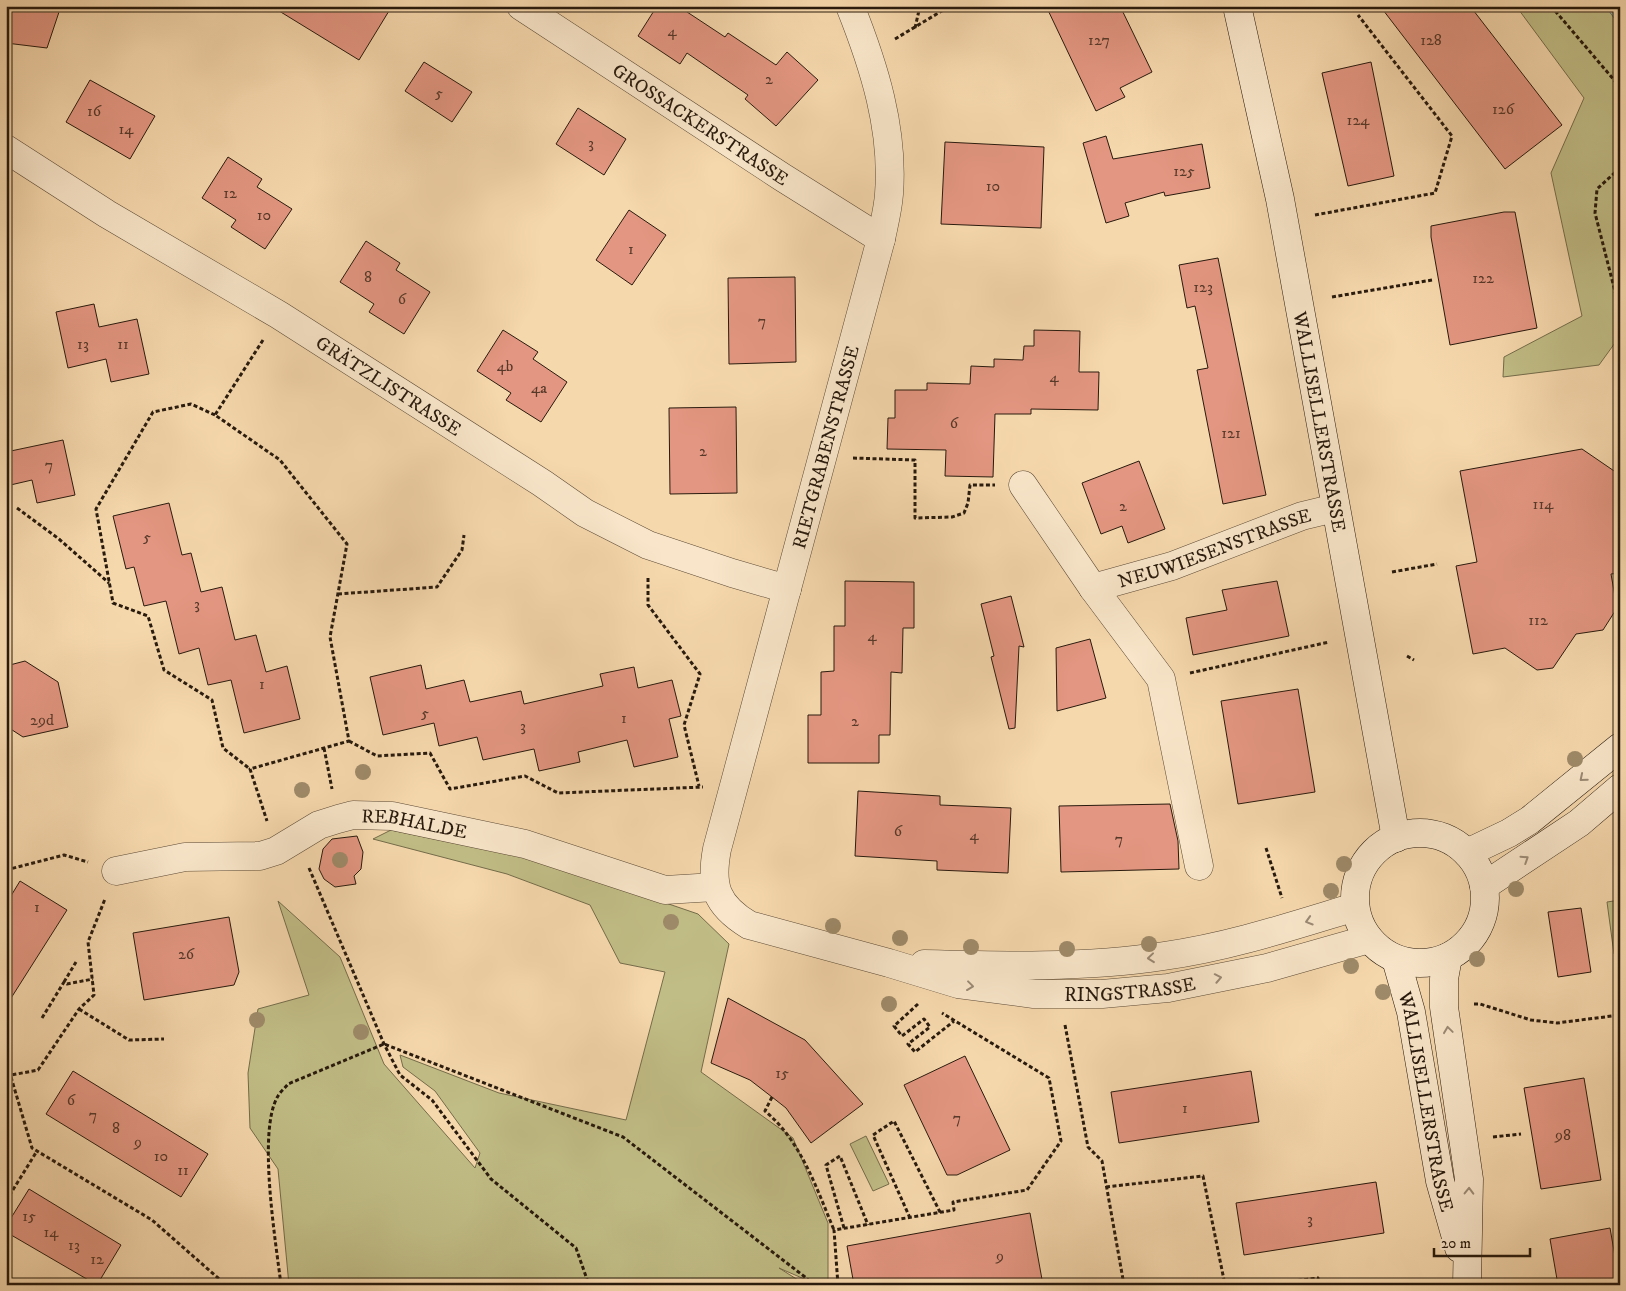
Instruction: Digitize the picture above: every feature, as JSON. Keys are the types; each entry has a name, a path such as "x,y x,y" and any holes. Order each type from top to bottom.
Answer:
{"street":[{"name":"GROSSACKERSTRASSE","path":"521,6 782,178 881,239"},
{"name":"RIETGRABENSTRASSE","path":"715,887 714,867 717,849 881,239 889,194 888,143 876,81 868,52 850,6"},
{"name":"WALLISELLERSTRASSE","path":"1237,6 1280,199 1396,838"},
{"name":"GRÄTZLISTRASSE","path":"6,149 107,214 287,321 585,512 648,545 732,574 787,589"},
{"name":"NEUWIESENSTRASSE","path":"1023,485 1093,588 1161,678 1199,866"},
{"name":"NEUWIESENSTRASSE","path":"1093,588 1172,566 1302,516 1335,508"},
{"path":"1467,853 1509,833 1530,820 1620,746"},
{"path":"1484,886 1579,822 1620,788"},
{"name":"REBHALDE","path":"116,871 185,857 260,856 286,845 319,825 338,819 353,815 392,816 525,844 665,890 715,887"},
{"name":"WALLISELLERSTRASSE","path":"1415,834 1434,835 1452,841 1467,853 1478,868 1484,886 1485,903 1482,920 1474,935 1462,948 1448,957 1431,962 1413,963 1396,959 1381,950 1369,939 1360,923 1355,907 1356,885 1364,865 1378,849 1396,838 1415,834"},
{"name":"RINGSTRASSE","path":"715,887 727,908 749,925 958,984 1034,994 1102,994 1168,988 1267,968 1369,939"},
{"name":"RINGSTRASSE","path":"889,963 1035,967 1102,963 1164,956 1258,936 1355,907"},
{"name":"WALLISELLERSTRASSE","path":"1448,957 1444,979 1444,1007 1469,1179 1467,1280"},
{"name":"WALLISELLERSTRASSE","path":"1396,959 1411,1012 1440,1181 1467,1280"}],"path":[{"path":"915,29 920,6"},
{"path":"889,42 915,29 950,6"},
{"path":"1551,6 1620,88"},
{"path":"1315,215 1435,193 1452,136 1358,14"},
{"path":"1620,168 1597,189 1595,213 1620,311"},
{"path":"1332,296 1432,280"},
{"path":"215,415 265,336"},
{"path":"349,741 330,636 347,544 280,460 215,415 192,404 153,412 96,509 113,603 148,616 164,670 212,700 223,748 250,769 400,1075 432,1100 491,1179 576,1248 589,1285"},
{"path":"847,457 915,460 915,518 952,517 964,513 968,503 970,485 1023,485"},
{"path":"17,508 59,539 110,583"},
{"path":"338,594 437,587 462,550 464,535"},
{"path":"1392,572 1437,564"},
{"path":"648,568 648,605 700,674 684,725 699,786"},
{"path":"1161,678 1329,642"},
{"path":"1407,656 1414,660"},
{"path":"250,769 349,741 377,756 430,753 450,789 525,776 558,794 699,786 709,788"},
{"path":"324,748 338,819"},
{"path":"1266,848 1283,901"},
{"path":"6,870 64,855 116,871 88,942 94,995 78,1009 38,1070 11,1077 6,1076"},
{"path":"42,1018 76,962"},
{"path":"64,982 67,984 93,979"},
{"path":"921,1002 894,1026 902,1036 924,1019 930,1027 908,1044 915,1052 954,1021"},
{"path":"1471,1004 1480,1004 1531,1020 1556,1023 1620,1015"},
{"path":"78,1009 129,1040 164,1039"},
{"path":"834,1230 941,1214 954,1210 953,1202 1028,1190 1061,1141 1049,1078 938,1010"},
{"path":"1064,1015 1088,1147 1102,1161 1124,1285"},
{"path":"281,1285 268,1170 270,1124 277,1097 288,1084 384,1044 622,1137 806,1277 813,1285"},
{"path":"11,1077 32,1148 152,1220 226,1285"},
{"path":"772,1097 764,1111 774,1119 800,1152 834,1230 838,1285"},
{"path":"910,1218 874,1135 894,1121 941,1214"},
{"path":"1483,1139 1521,1134"},
{"path":"6,1201 37,1151"},
{"path":"844,1228 826,1165 840,1156 868,1225"},
{"path":"1106,1187 1203,1176 1225,1285"},
{"path":"6,1277 19,1285"},
{"path":"1259,1285 1318,1278 1319,1285"}],"shaded area":[{"path":"1516,6 1605,6 1620,25 1620,336 1599,365 1503,377 1504,357 1582,316 1551,173 1584,98"},
{"path":"1605,6 1620,6 1620,25 1618,23"},
{"path":"391,830 546,862 698,914 729,944 701,1072 793,1138 828,1223 828,1285 818,1285 779,1268 806,1285 289,1285 278,1169 250,1128 248,1073 258,1009 309,995 278,901 340,957 384,1064 475,1168 480,1153 435,1091 403,1067 400,1055 499,1093 626,1120 665,972 620,963 590,905 507,874 373,839"},
{"path":"1620,900 1620,954 1614,954 1607,902"},
{"path":"866,1136 889,1184 873,1191 850,1144"}],"building":[{"path":"6,6 61,6 47,48 6,43"},
{"path":"271,6 392,6 359,60"},
{"path":"657,6 678,6 725,37 728,33 776,65 787,52 818,80 776,126 745,99 748,95 687,53 680,64 638,36"},
{"path":"1046,6 1120,6 1152,72 1120,88 1125,97 1096,111"},
{"path":"1380,6 1470,6 1562,125 1505,169"},
{"path":"424,62 472,92 452,122 405,91"},
{"path":"1371,62 1394,176 1348,186 1322,73"},
{"path":"90,80 155,116 130,159 66,122"},
{"path":"578,108 626,139 604,175 556,144"},
{"path":"1106,136 1113,159 1202,144 1210,188 1165,196 1164,192 1125,203 1129,216 1106,223 1083,143"},
{"path":"945,142 1044,147 1041,228 941,224"},
{"path":"228,157 262,179 257,187 292,209 265,249 231,227 236,220 202,198"},
{"path":"629,210 666,235 632,285 596,260"},
{"path":"1504,212 1515,212 1537,328 1450,345 1431,237 1431,226"},
{"path":"366,241 400,263 396,270 430,292 404,334 369,312 374,304 340,282"},
{"path":"1218,258 1266,495 1223,504 1197,370 1208,368 1195,306 1187,308 1179,265"},
{"path":"795,277 796,362 729,364 728,278"},
{"path":"94,304 99,327 137,319 149,374 111,382 106,359 68,368 56,312"},
{"path":"503,330 538,352 533,359 567,382 541,422 506,400 511,393 477,371"},
{"path":"1034,330 1080,331 1079,372 1099,372 1098,410 1031,409 1031,414 995,414 993,477 945,476 946,450 887,449 888,418 895,418 895,390 927,390 927,383 970,384 971,366 994,367 994,359 1023,360 1024,346 1034,346"},
{"path":"736,407 737,493 670,494 669,408"},
{"path":"63,440 75,495 37,503 32,480 6,486 6,452"},
{"path":"1582,449 1620,475 1620,573 1611,574 1617,608 1603,630 1576,634 1553,668 1537,670 1505,648 1473,654 1456,566 1477,562 1460,471"},
{"path":"1139,461 1165,529 1128,543 1122,526 1101,534 1082,483"},
{"path":"169,503 182,555 191,553 201,592 222,587 235,640 256,635 266,672 287,666 300,719 244,733 231,680 208,685 199,648 179,654 166,601 144,606 134,567 126,569 113,516"},
{"path":"845,581 914,582 914,628 903,628 902,673 891,672 890,735 879,735 879,763 808,763 808,715 821,715 821,672 834,671 834,626 845,626"},
{"path":"1277,581 1289,636 1193,655 1186,618 1227,610 1222,590"},
{"path":"1011,596 1024,647 1019,646 1015,728 1009,729 991,657 994,656 981,604"},
{"path":"1090,639 1106,698 1057,711 1056,648"},
{"path":"25,661 58,682 68,727 23,737 6,726 6,666"},
{"path":"421,665 426,689 464,680 470,702 521,691 524,704 603,686 600,674 634,667 638,688 672,680 681,716 669,719 678,757 634,767 627,740 578,752 580,762 539,771 534,749 483,760 477,737 439,746 434,723 383,735 370,677"},
{"path":"1298,689 1315,792 1238,804 1221,701"},
{"path":"858,791 940,796 940,805 1011,808 1008,873 937,870 937,861 855,856"},
{"path":"1170,804 1178,841 1179,869 1061,872 1059,806"},
{"path":"357,836 363,852 361,869 354,876 356,884 335,887 324,879 319,869 323,849 332,839"},
{"path":"20,881 67,910 6,1006 6,904"},
{"path":"1581,908 1591,972 1558,977 1548,912"},
{"path":"229,917 239,972 234,985 144,1000 133,933"},
{"path":"728,998 805,1040 863,1104 811,1143 786,1108 750,1080 711,1063"},
{"path":"965,1056 1010,1150 957,1175 947,1175 904,1085"},
{"path":"73,1071 208,1154 181,1197 46,1114"},
{"path":"1251,1071 1259,1122 1119,1143 1111,1092"},
{"path":"1584,1078 1601,1180 1541,1189 1524,1088"},
{"path":"1376,1182 1384,1233 1244,1255 1236,1203"},
{"path":"29,1189 121,1245 97,1285 6,1232 6,1226"},
{"path":"1030,1213 1043,1285 854,1285 847,1246"},
{"path":"1610,1228 1620,1285 1558,1285 1550,1239"}]}
